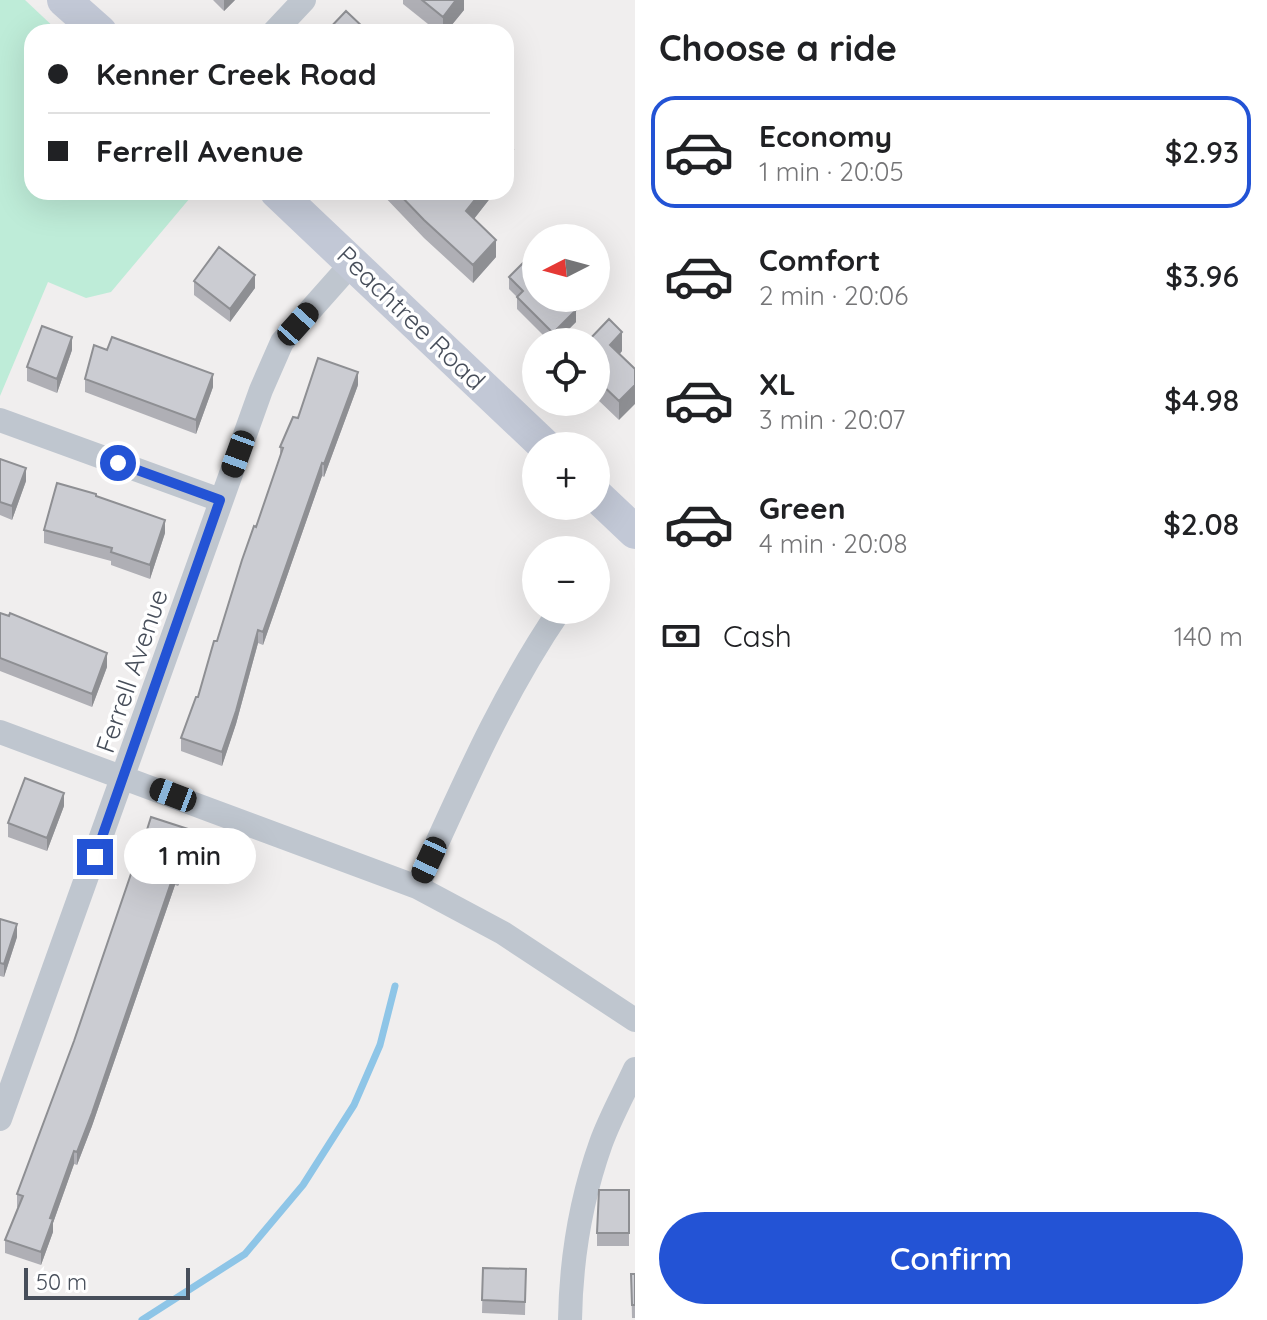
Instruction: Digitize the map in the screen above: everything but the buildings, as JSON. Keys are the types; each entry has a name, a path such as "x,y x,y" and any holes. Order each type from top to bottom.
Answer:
{"street":[{"path":"64,0 91,24"},
{"path":"282,24 304,0"},
{"name":"Peachtree Road","path":"286,200 530,432"},
{"name":"Ferrell Avenue","path":"0,1119 12,1051 124,778 261,390 282,342 353,262"},
{"path":"0,420 220,500"},
{"path":"610,508 635,532"},
{"path":"417,887 479,752 550,624"},
{"path":"0,732 417,887 503,933 635,1020"},
{"path":"570,1320 571,1267 584,1208 601,1143 635,1069"}],"green space":[{"path":"0,0 25,0 50,24 24,24 24,200 188,200 111,292 86,298 48,282 0,396"}],"waterway":[{"path":"142,1320 245,1254 303,1185 354,1105 380,1045 395,986"}],"route":[{"path":"95,857 220,500 118,463"}]}
